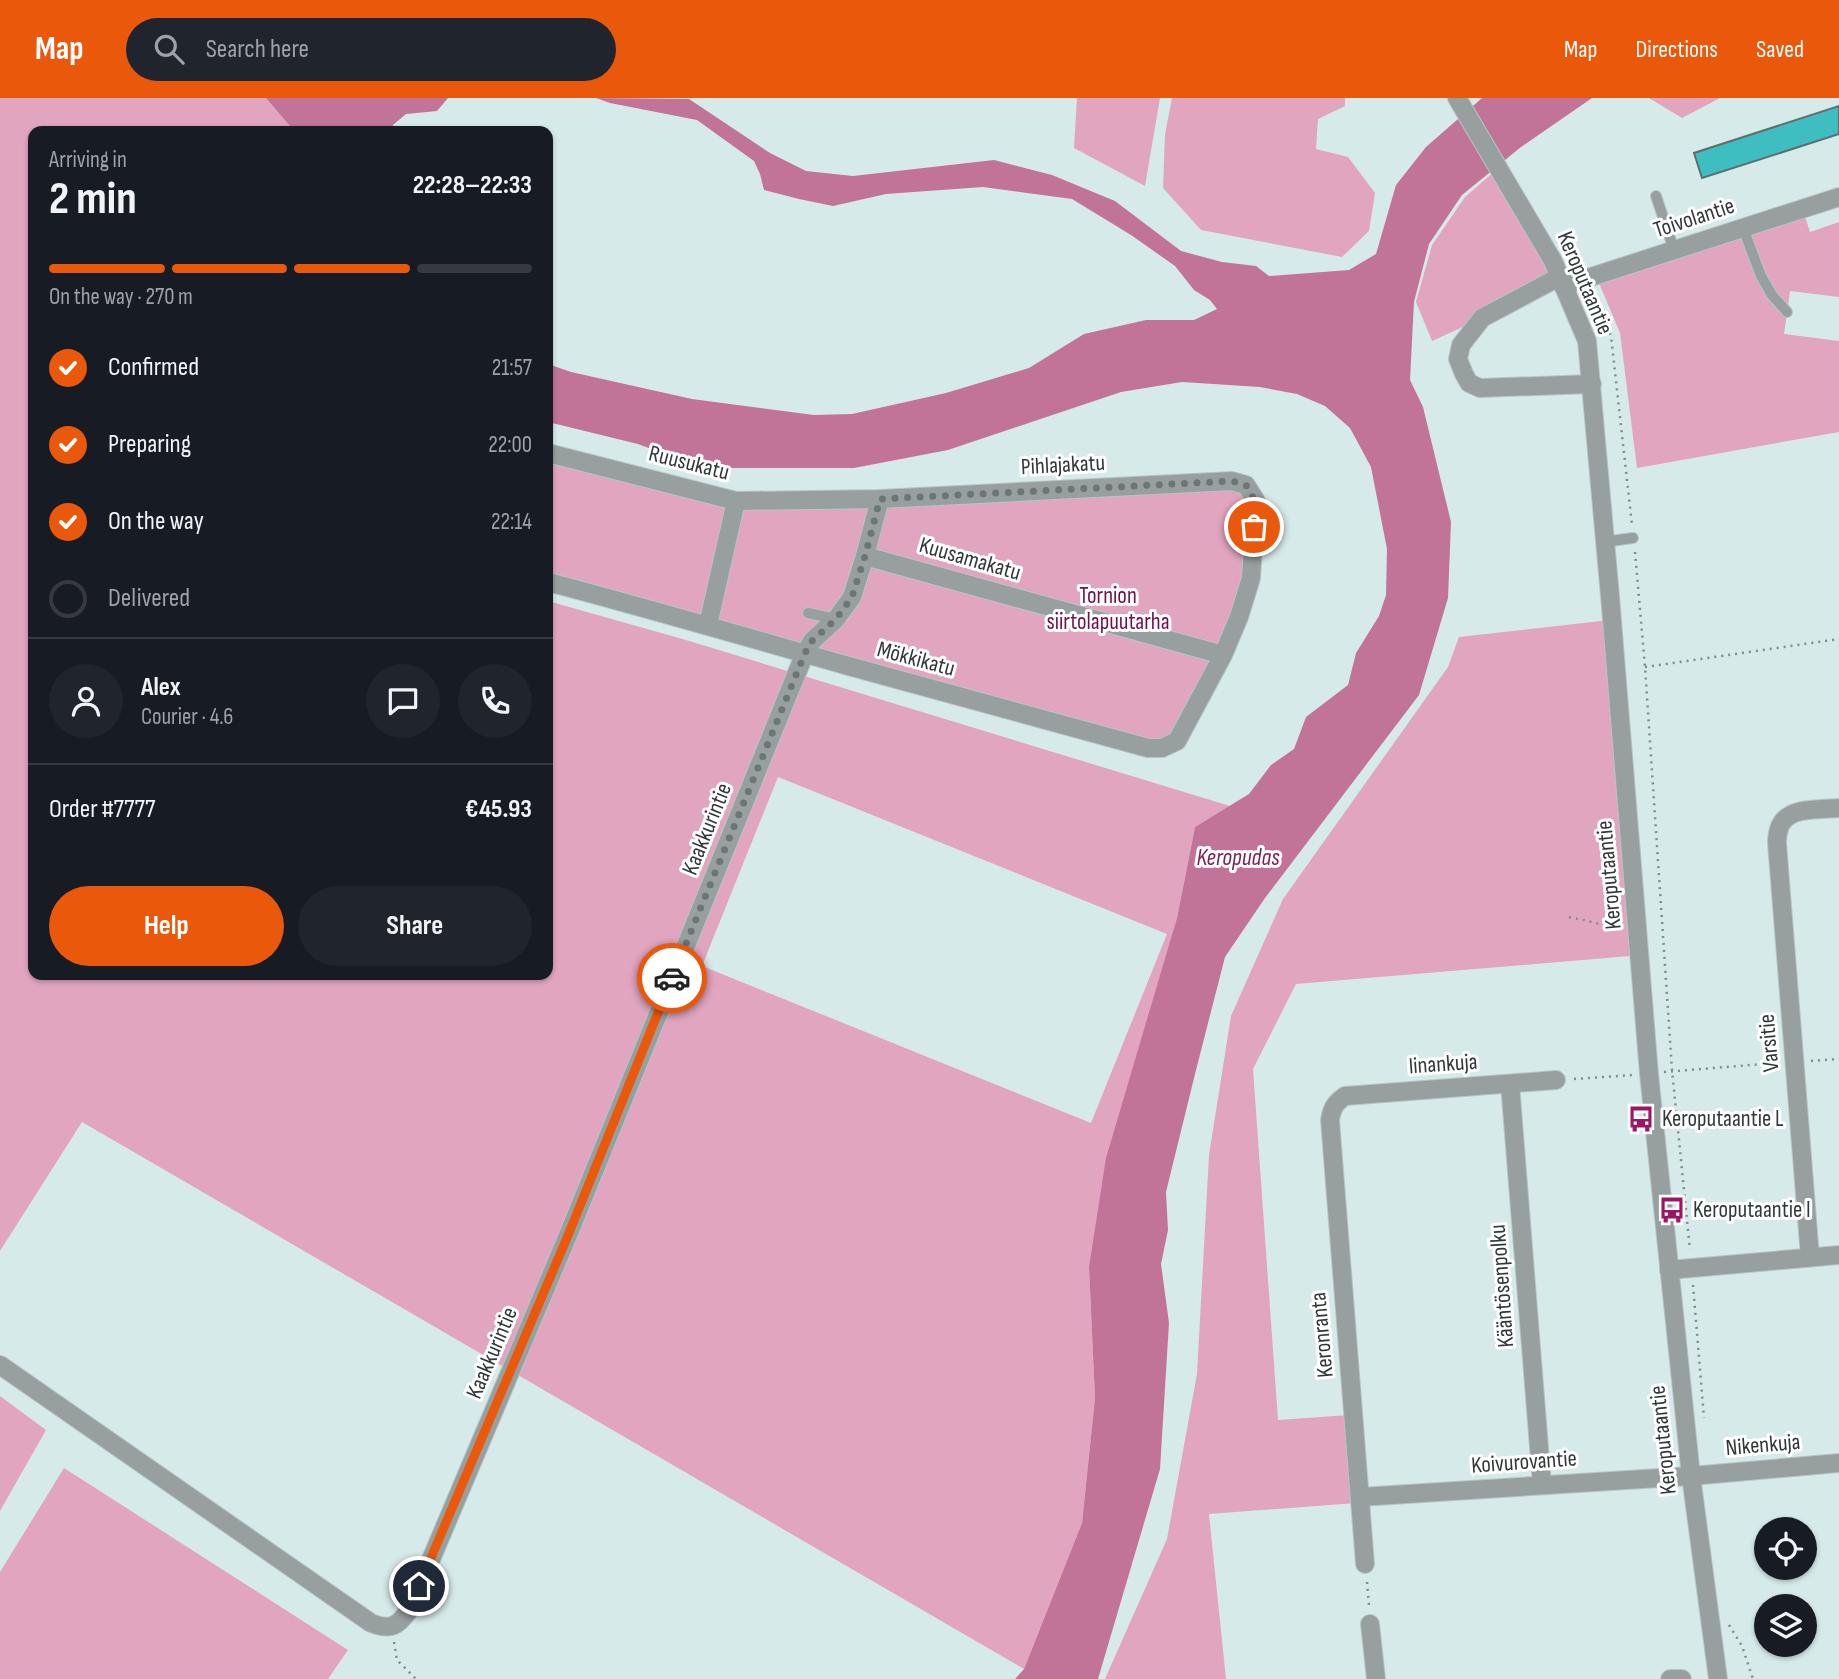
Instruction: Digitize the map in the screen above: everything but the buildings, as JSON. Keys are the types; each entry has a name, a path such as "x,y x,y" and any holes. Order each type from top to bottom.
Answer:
{"street":[{"name":"Keroputaantie","path":"1457,98 1553,261 1587,341 1601,542 1639,932 1649,1074 1691,1476 1718,1679"},
{"name":"Toivolantie","path":"1592,384 1480,388 1469,383 1464,374 1458,359 1461,345 1482,318 1561,282 1587,278 1839,197"},
{"name":"Ruusukatu","path":"553,454 736,501 708,625"},
{"name":"Pihlajakatu","path":"880,499 1232,481 1246,485 1255,501 1251,578 1223,655"},
{"path":"736,501 880,499 852,597 836,619 812,641 805,653"},
{"name":"Kuusamakatu","path":"865,556 1223,655"},
{"name":"Mökkikatu","path":"553,583 1148,748 1163,748 1177,741 1223,655"},
{"name":"Kaakkurintie","path":"393,1626 401,1621 410,1609 574,1220 805,653"},
{"name":"Varsitie","path":"1811,1257 1777,843 1779,826 1793,813 1839,808"},
{"name":"Iinankuja","path":"1336,1103 1345,1096 1556,1080"},
{"name":"Kääntösenpolku","path":"1510,1084 1542,1485"},
{"name":"Keronranta","path":"1336,1103 1330,1120 1365,1564"},
{"path":"1669,1270 1839,1255"},
{"path":"0,1365 371,1623 382,1627 393,1626"},
{"name":"Nikenkuja","path":"1691,1476 1839,1463"},
{"name":"Koivurovantie","path":"1360,1497 1691,1476"},
{"path":"1370,1624 1376,1679"},
{"path":"1670,1679 1682,1679"}],"lane":[{"path":"1656,196 1674,250"},
{"path":"1744,228 1761,276 1772,295 1787,312"},
{"path":"1601,542 1633,538"},
{"path":"808,612 836,619"}],"path":[{"path":"1587,278 1611,336 1633,538 1645,667 1672,1070 1704,1424"},
{"path":"1645,667 1839,639"},
{"path":"1569,917 1617,930 1639,932"},
{"path":"1556,1080 1839,1059"},
{"path":"1365,1564 1370,1624"},
{"path":"1727,1623 1742,1646 1754,1679"},
{"path":"393,1626 397,1660 416,1679"}],"green space":[{"path":"0,98 266,98 290,126 28,126 28,980 553,980 553,602 686,640 1230,806 1195,827 1177,918 1089,1267 1095,1398 1082,1523 1024,1669 82,1122 0,1251","holes":["778,777 1167,934 1091,1123 702,966"]},
{"path":"1077,98 1160,98 1145,186 1074,148"},
{"path":"1172,98 1345,98 1345,106 1318,119 1316,149 1348,157 1375,193 1369,231 1342,257 1201,230 1163,188 1165,134"},
{"path":"1649,98 1720,98 1682,118"},
{"path":"1495,171 1547,264 1555,285 1432,341 1416,302 1432,245 1465,197"},
{"path":"1804,213 1810,232 1839,222 1839,297 1790,291 1784,334 1839,341 1839,432 1637,468 1620,333 1599,283"},
{"name":"Tornion siirtolapuutarha","path":"553,458 731,505 1231,486 1242,491 1249,504 1244,576 1221,646 1173,736 1161,742 1149,742 553,578"},
{"path":"1610,620 1630,956 1296,984 1253,1069 1278,1420 1349,1415 1356,1503 1209,1514 1226,1679 1105,1679 1167,1539 1197,1374 1209,1155 1231,1016 1283,899 1448,667 1459,637"},
{"path":"0,1396 46,1430 0,1511"},
{"path":"64,1468 348,1650 328,1679 0,1679 0,1572"}],"water":[{"path":"266,98 448,98 437,111 406,114 393,126 290,126"},
{"name":"Keropudas","path":"596,98 689,99 770,153 806,171 853,176 994,160 1052,175 1115,201 1181,251 1222,262 1256,266 1269,276 1349,270 1376,254 1396,185 1426,147 1482,98 1592,98 1521,147 1462,195 1429,244 1414,302 1410,380 1423,407 1451,522 1448,598 1419,695 1265,898 1225,957 1166,1192 1168,1230 1161,1264 1169,1323 1160,1469 1098,1679 1015,1679 1024,1669 1082,1523 1095,1398 1089,1267 1106,1158 1177,918 1195,827 1249,794 1271,765 1294,749 1306,717 1348,685 1356,653 1379,616 1386,595 1387,549 1371,467 1350,428 1325,406 1297,394 1260,387 1182,382 1121,392 948,450 854,468 727,468 688,463 638,444 553,423 553,366 692,399 814,415 852,414 946,393 1029,368 1084,334 1146,320 1194,320 1217,309 1210,300 1194,290 1175,266 1072,199 983,187 886,194 833,206 799,199 764,190 754,161 697,120"}],"way so far":[{"path":"672,978 805,653 812,641 836,619 852,597 880,499 1232,481 1246,485 1255,501 1254,527"}],"place":[{"name":"Keroputaantie L","path":"1641,1119"},
{"name":"Keroputaantie I","path":"1672,1210"}],"route":[{"path":"419,1586 569,1233 672,978"}]}
